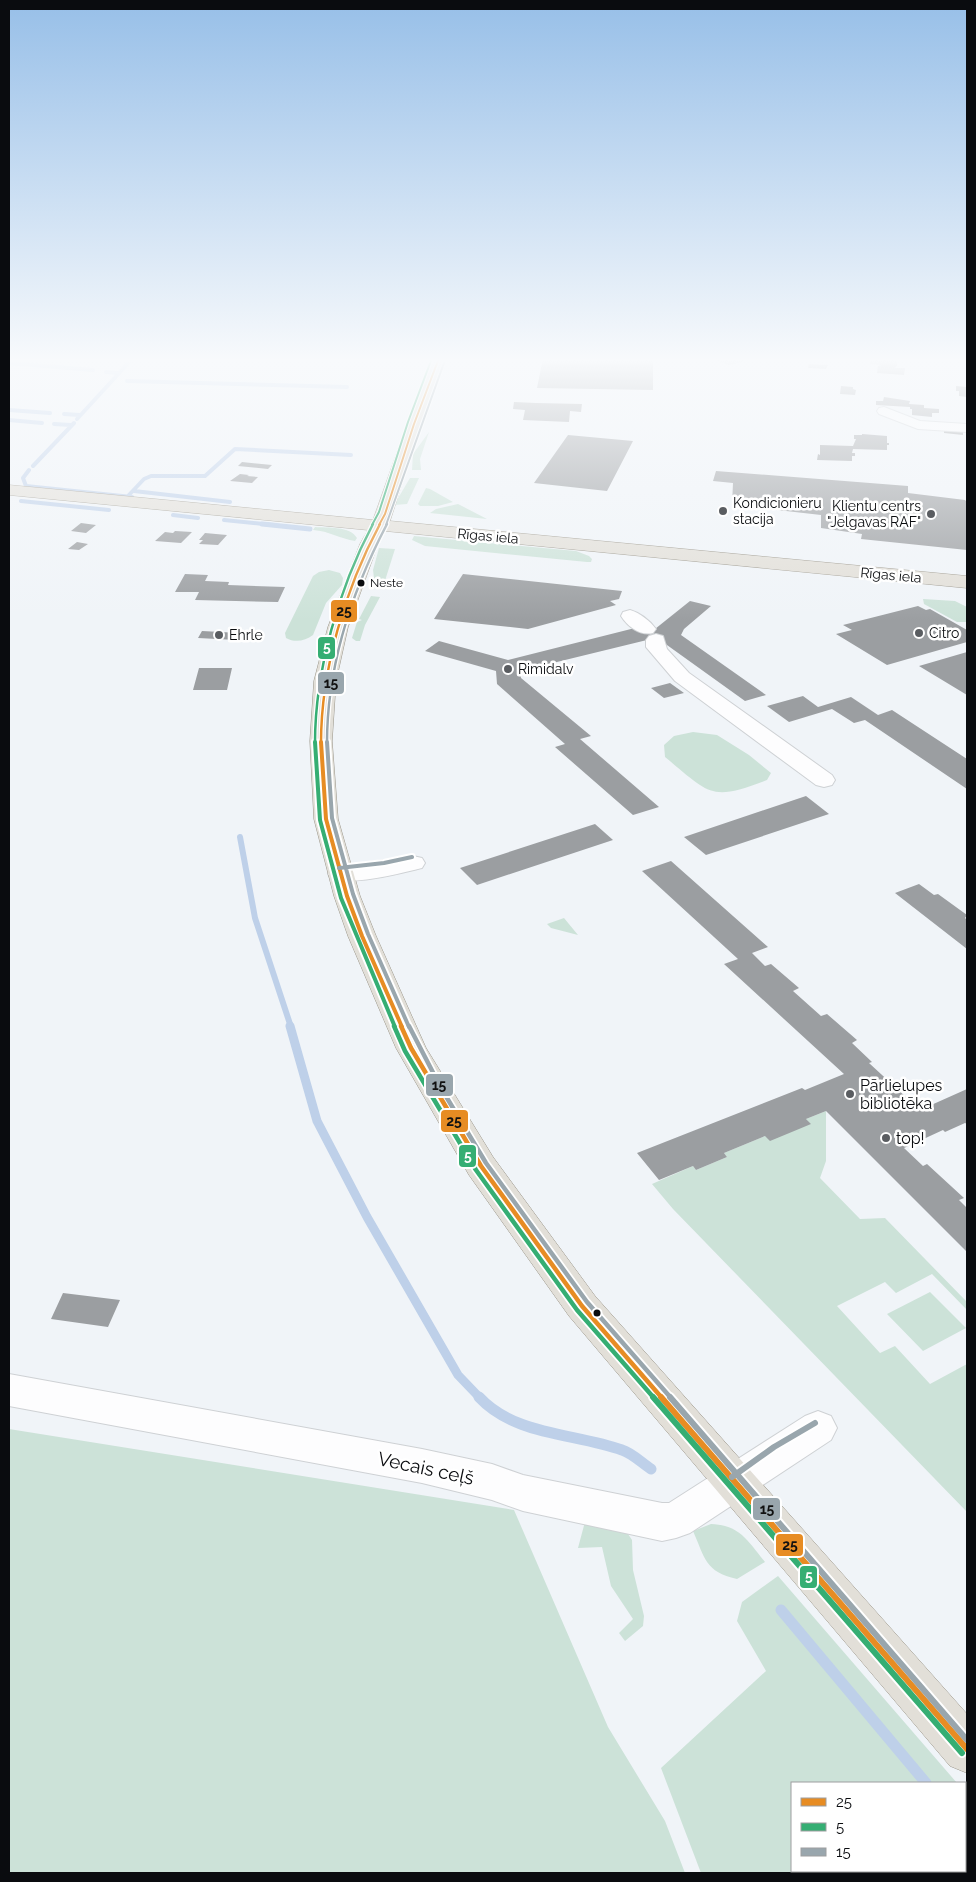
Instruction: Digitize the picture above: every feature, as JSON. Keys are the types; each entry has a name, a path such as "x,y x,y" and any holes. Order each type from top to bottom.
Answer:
{"main road":[{"path":"407,446 388,506 369,544 338,627 325,681 321,741 326,819 340,874 362,936 411,1048 481,1166 582,1306 967,1749"},
{"name":"Rīgas iela","path":"9,490 967,582"}],"street":[{"path":"630,616 651,634 659,652 682,677 824,780"},
{"path":"340,874 385,869 413,863"},
{"name":"Vecais ceļš","path":"9,1390 422,1466 492,1482 523,1493 662,1522 676,1520 736,1482 778,1452 818,1428"}],"green space":[{"path":"419,446 424,446 420,459 421,470 412,470 413,454"},
{"path":"410,478 419,478 407,504 394,505"},
{"path":"426,488 453,502 438,506 420,506 418,504"},
{"path":"458,504 487,519 430,513 436,509"},
{"path":"315,527 349,531 357,538 355,541 350,540 313,530"},
{"path":"414,536 576,551 592,559 591,562 587,562 425,546 412,540"},
{"path":"379,548 395,549 383,587 375,586 373,570"},
{"path":"329,570 340,573 343,578 342,585 326,603 313,635 300,641 286,638 285,633 313,576 319,572"},
{"path":"371,596 380,597 365,625 360,641 356,641 352,638 357,622 362,620 359,619"},
{"path":"923,599 955,601 967,607 967,622 957,622 924,604"},
{"path":"693,732 717,735 749,755 771,773 767,780 733,791 712,791 702,786 665,757 664,745 674,736"},
{"path":"564,918 578,935 551,928 547,924"},
{"path":"826,1111 826,1161 820,1178 860,1219 885,1218 967,1302 967,1310 932,1274 896,1293 885,1282 837,1306 880,1353 895,1346 930,1384 967,1364 967,1512 673,1209 652,1184 693,1166 696,1170 727,1157 724,1153 765,1136 810,1124 806,1119"},
{"path":"930,1292 966,1328 923,1351 887,1314"},
{"path":"9,1429 514,1510 608,1727 665,1821 685,1873 9,1873"},
{"path":"586,1518 624,1528 632,1540 633,1570 644,1616 643,1626 625,1641 619,1633 633,1619 611,1586 602,1547 578,1548"},
{"path":"711,1524 729,1527 742,1535 765,1562 737,1579 726,1576 712,1568 704,1556 693,1531"},
{"path":"778,1576 956,1782 791,1782 791,1872 966,1872 966,1794 967,1873 701,1873 661,1768 766,1671 737,1621 742,1602"}],"building":[{"path":"560,446 630,446 607,491 534,483"},
{"path":"820,446 887,446 887,450 853,449 852,453 855,453 855,456 852,456 852,461 817,460 818,454 820,455"},
{"path":"242,462 272,465 268,469 238,466"},
{"path":"716,471 908,486 908,493 965,500 967,502 967,550 861,539 862,534 821,528 821,515 732,505 733,483 713,481"},
{"path":"240,474 258,477 252,483 230,481"},
{"path":"81,523 96,525 86,533 71,531"},
{"path":"175,531 192,532 181,543 155,541 165,532 173,533"},
{"path":"205,533 227,535 218,545 199,544 203,540 199,540"},
{"path":"77,542 88,544 79,550 68,549"},
{"path":"185,574 208,575 205,581 229,582 228,585 285,587 278,602 195,600 199,592 175,592"},
{"path":"463,574 622,591 619,599 610,601 616,605 528,629 434,619"},
{"path":"690,601 711,606 684,629 681,635 766,695 745,701 660,640 647,640 520,671 521,678 591,736 580,739 659,807 633,815 555,747 565,744 497,684 496,671 425,651 439,641 508,660 631,629 655,629"},
{"path":"918,606 926,610 930,609 967,630 967,642 887,665 836,634 852,630 843,625"},
{"name":"Ehrle","path":"202,631 240,633 236,640 198,638"},
{"path":"967,652 967,695 919,666"},
{"path":"199,668 232,668 227,690 193,690"},
{"path":"670,683 684,693 664,698 651,688"},
{"path":"803,696 818,707 851,697 878,715 892,710 967,759 967,789 865,720 854,723 832,709 789,722 767,706"},
{"path":"806,796 829,814 706,855 684,837"},
{"path":"595,824 613,840 477,885 460,868"},
{"path":"671,861 768,947 752,953 765,966 771,964 799,988 793,991 821,1016 827,1014 857,1040 852,1043 872,1062 869,1063 920,1110 967,1089 967,1124 965,1123 945,1132 943,1130 904,1148 923,1166 927,1164 964,1198 959,1200 967,1208 967,1252 826,1111 806,1119 811,1124 770,1141 765,1136 724,1153 727,1157 696,1170 693,1166 659,1180 637,1153 802,1088 805,1090 844,1074 724,964 738,959 642,871"},
{"path":"919,884 934,895 938,894 967,915 965,918 967,920 967,949 895,893"},
{"path":"63,1293 120,1300 108,1327 51,1319"}],"waterway":[{"path":"33,466 52,446"},
{"path":"128,496 144,479 151,476 205,476 235,449 351,455"},
{"path":"29,470 23,478 26,486 132,497"},
{"path":"134,491 230,502"},
{"path":"21,501 109,510"},
{"path":"173,515 198,518"},
{"path":"224,520 274,525"},
{"path":"262,524 310,529"},
{"path":"240,837 255,918 291,1027"},
{"path":"290,1026 317,1121 367,1217 458,1375 479,1397"},
{"path":"479,1397 494,1410 510,1419 546,1432 604,1444 626,1451 651,1469"},
{"path":"781,1610 925,1782"}],"transit line":[{"name":"5","path":"400,446 379,512 363,542 332,625 319,680 315,741 320,820 341,898 356,938 405,1051 476,1170 577,1310 962,1753"},
{"name":"25","path":"407,446 385,514 369,544 338,627 325,681 321,741 326,819 347,896 362,936 411,1048 436,1091 481,1166 582,1306 967,1749"},
{"name":"15","path":"414,446 391,516 375,547 344,629 331,682 327,741 332,818 353,894 368,934 417,1045 441,1088 486,1163 587,1302 967,1740"},
{"name":"15","path":"339,868 384,863 412,857"},
{"name":"15","path":"732,1477 774,1447 815,1423"}],"place":[{"name":"Kondicionieru stacija","path":"723,511"},
{"name":"Klientu centrs \"Jelgavas RAF\"","path":"931,514"},
{"name":"Neste","path":"361,583"},
{"name":"Citro","path":"919,633"},
{"name":"Ehrle","path":"219,635"},
{"name":"Rimidalv","path":"508,669"},
{"name":"Pārlielupes bibliotēka","path":"850,1094"},
{"name":"top!","path":"886,1138"}]}
